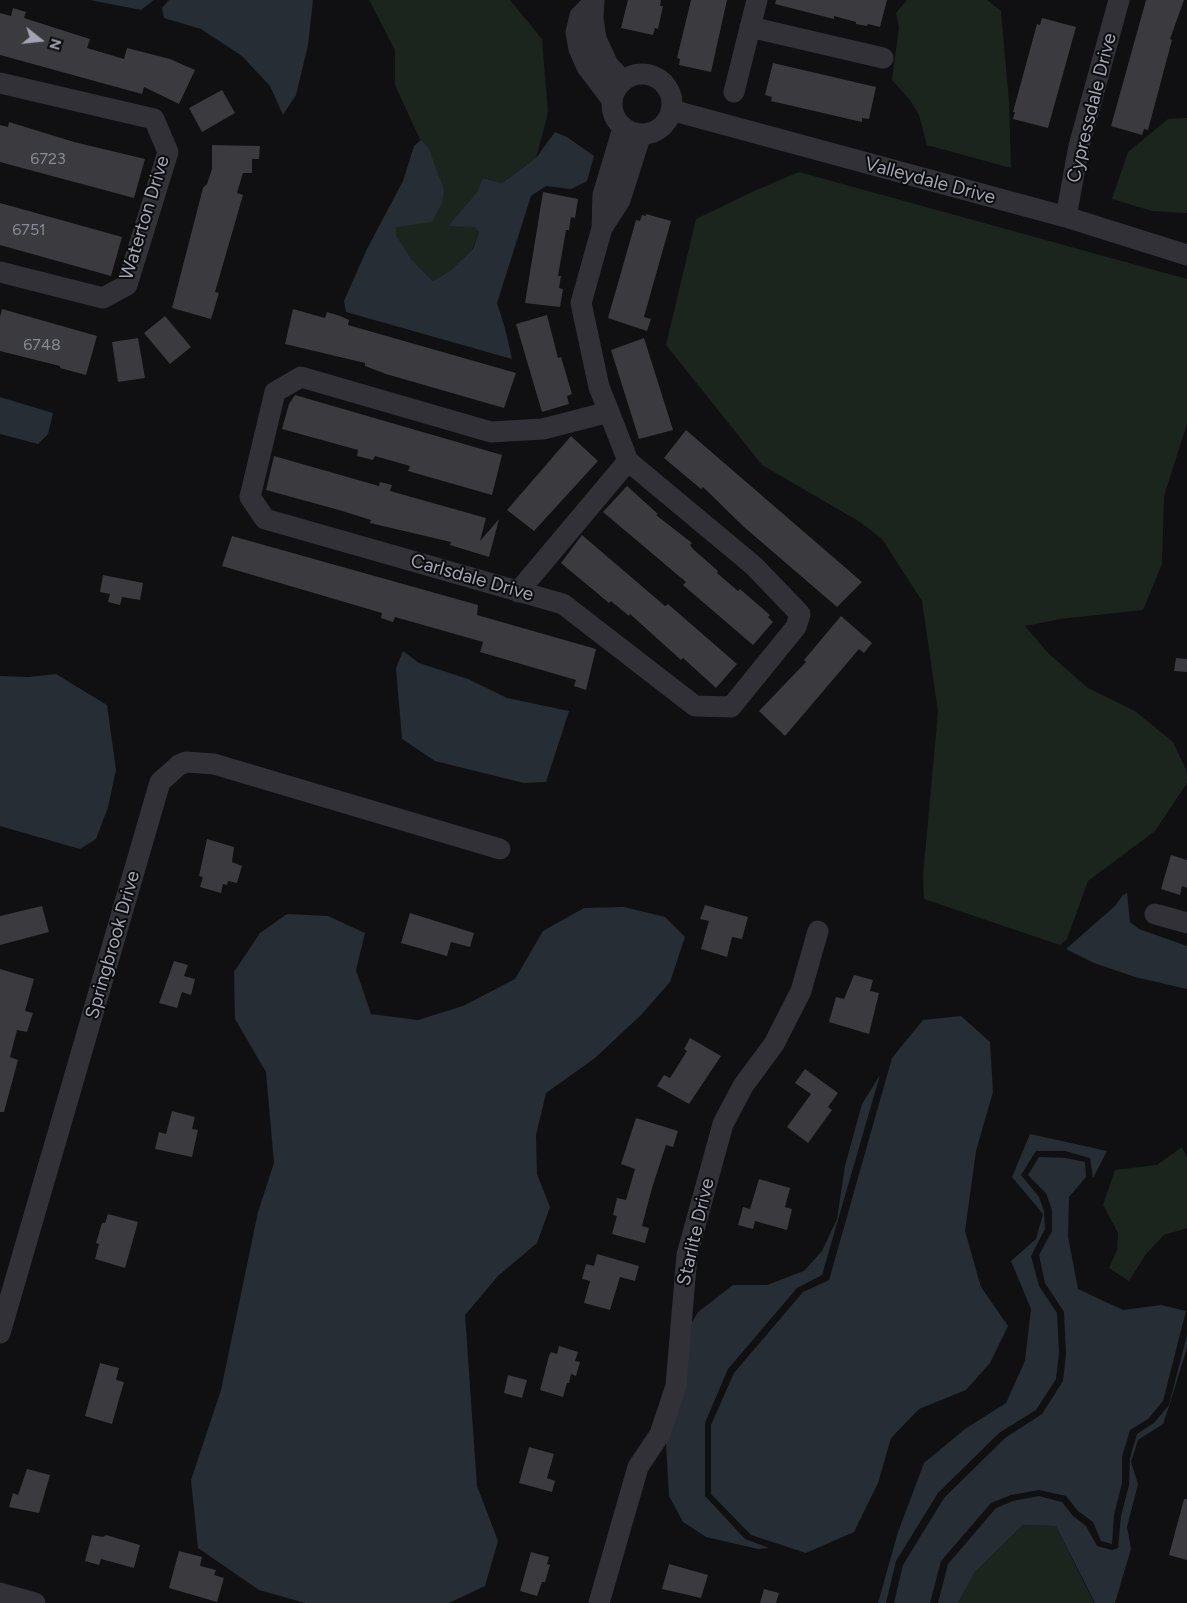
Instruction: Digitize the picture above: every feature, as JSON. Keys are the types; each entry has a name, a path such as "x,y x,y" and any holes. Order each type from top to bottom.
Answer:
{"street":[{"path":"734,92 757,0"},
{"name":"Cypressdale Drive","path":"1066,217 1079,146 1119,0"},
{"path":"594,2 580,16 576,32 623,81"},
{"path":"750,27 883,58"},
{"path":"589,46 593,77 612,100"},
{"path":"639,74 657,78 669,92 671,110 664,125 657,130 632,131 614,115 612,100 618,86 623,81 639,74"},
{"name":"Waterton Drive","path":"0,83 154,119 168,152 127,285 103,298 0,272"},
{"name":"Valleydale Drive","path":"671,110 1066,217 1187,255"},
{"name":"Carlsdale Drive","path":"609,412 543,429 491,432 301,377 275,392 250,497 266,519 563,604 695,706 732,707 796,627 800,614 754,566 628,461 599,386 581,303 602,228 603,195 618,178 632,131"},
{"path":"518,592 628,461"},
{"name":"Springbrook Drive","path":"0,1333 160,782 179,765 195,761 214,764 500,849"},
{"path":"1154,914 1187,924"},
{"name":"Starlite Drive","path":"600,1603 638,1468 660,1434 676,1386 687,1255 723,1124 743,1086 774,1044 801,991 818,931"},
{"path":"0,1593 35,1603"}],"shaded area":[{"path":"90,0 154,0 141,10"},
{"path":"169,0 313,0 308,45 296,95 283,115 270,86 242,56 201,29 164,18 162,8"},
{"path":"369,0 510,0 542,39 548,113 536,158 502,183 483,178 477,192 449,225 475,226 479,232 472,250 451,270 433,281 412,260 396,235 396,227 422,144 395,85 395,50"},
{"path":"907,0 987,0 1001,11 1009,102 1011,168 927,145 919,115 910,100 892,80 899,27 896,13"},
{"path":"1187,118 1187,213 1152,211 1112,199 1128,152 1168,119"},
{"path":"555,132 567,137 594,156 587,181 571,189 546,186 531,196 497,303 512,359 346,312 344,301 367,249 403,181 414,146 421,140 429,149 444,190 442,203 432,222 396,227 396,235 412,260 433,281 451,270 473,249 479,232 475,227 448,226 477,192 483,178 502,183 536,158"},
{"path":"799,172 1187,279 1187,424 1164,496 1162,564 1143,610 1060,619 1025,626 1048,653 1088,688 1135,711 1173,742 1187,772 1187,783 1155,831 1088,881 1067,939 1060,945 924,899 923,876 938,712 922,601 882,539 860,522 762,465 666,345 696,219"},
{"path":"0,397 53,413 48,434 38,444 0,434"},
{"path":"403,651 419,663 468,679 507,698 569,711 546,782 524,783 435,761 402,739 396,668"},
{"path":"56,674 107,705 116,770 108,807 96,839 80,849 0,826 0,676 28,677"},
{"path":"1127,893 1130,922 1139,929 1187,946 1187,989 1135,977 1094,963 1066,949"},
{"path":"624,907 665,917 685,937 670,982 641,1015 595,1058 546,1093 536,1135 537,1174 550,1207 537,1243 498,1276 465,1315 477,1486 498,1541 485,1586 449,1603 305,1603 259,1590 198,1548 191,1480 221,1390 258,1212 274,1163 266,1072 235,1019 234,972 260,933 287,914 328,916 365,933 356,970 371,1014 418,1020 463,1006 515,979 543,931 584,908"},
{"path":"961,1016 990,1042 993,1092 976,1151 965,1231 981,1287 1008,1326 990,1363 966,1390 919,1409 891,1438 878,1483 854,1532 806,1553 751,1535 711,1494 711,1425 734,1373 803,1292 829,1280 892,1058 923,1020"},
{"path":"880,1075 822,1275 797,1288 728,1369 705,1423 705,1496 745,1539 769,1548 758,1549 706,1537 683,1522 669,1496 666,1442 688,1329 698,1312 733,1285 767,1285 804,1271 822,1251 837,1219 845,1166 862,1104"},
{"path":"1030,1134 1107,1151 1093,1178 1090,1158 1065,1151 1036,1151 1021,1175 1039,1197 1044,1211 1045,1229 1031,1256 1039,1286 1057,1313 1059,1353 1056,1379 1036,1410 999,1433 938,1493 896,1561 886,1603 878,1603 898,1532 924,1463 965,1429 1006,1403 1025,1361 1031,1309 1011,1261 1036,1239 1043,1214 1012,1177"},
{"path":"1182,1147 1187,1158 1187,1228 1164,1235 1146,1254 1129,1281 1109,1268 1117,1250 1118,1233 1103,1205 1115,1170 1157,1165"},
{"path":"1039,1157 1066,1158 1085,1162 1086,1177 1069,1197 1068,1237 1078,1289 1123,1310 1161,1305 1186,1311 1163,1401 1148,1419 1130,1430 1122,1457 1122,1483 1114,1515 1112,1544 1101,1541 1093,1522 1078,1511 1066,1496 1039,1490 1011,1495 991,1503 941,1561 930,1603 894,1603 903,1565 944,1498 1005,1438 1042,1414 1063,1381 1066,1354 1064,1312 1045,1283 1039,1255 1052,1231 1052,1210 1046,1193 1028,1175"},
{"path":"1187,1335 1187,1348 1170,1403 1163,1424 1138,1440 1131,1462 1138,1484 1127,1527 1131,1549 1115,1603 1095,1603 1056,1526 1023,1525 975,1572 958,1603 938,1603 948,1564 996,1508 1013,1501 1039,1496 1062,1502 1073,1516 1086,1526 1097,1546 1112,1550 1118,1548 1121,1516 1129,1485 1130,1458 1137,1434 1154,1423 1169,1405"},
{"path":"1023,1525 1056,1526 1094,1603 958,1603 975,1572"}],"building":[{"path":"628,0 661,0 660,6 663,6 658,29 655,28 653,35 621,28"},
{"path":"691,0 727,0 711,72 679,65 680,59 677,58"},
{"path":"776,0 887,0 880,27 856,24 856,22 834,16 834,19 775,4"},
{"path":"1146,0 1184,0 1170,39 1172,40 1148,130 1144,129 1142,135 1111,126"},
{"path":"13,8 26,12 24,18 90,39 87,48 124,59 127,48 170,59 195,70 179,104 144,87 142,94 0,55 0,13 11,16"},
{"path":"1042,18 1076,27 1048,128 1013,119 1015,112 1013,112 1037,24 1040,25"},
{"path":"773,63 876,87 869,119 862,118 862,122 771,101 772,97 765,95"},
{"path":"222,90 235,113 202,132 189,108"},
{"path":"9,122 74,142 145,159 134,198 0,162 0,125 8,127"},
{"path":"212,145 260,146 259,159 252,159 252,173 243,173 237,193 243,195 215,292 219,293 211,319 172,308 203,188 207,184 212,169"},
{"path":"543,192 578,199 575,218 571,217 569,230 566,230 558,276 561,276 559,288 563,289 560,307 525,303"},
{"path":"0,203 122,237 111,276 0,245"},
{"path":"646,214 671,221 644,317 651,319 647,331 608,318 636,220 640,221 642,215 646,216"},
{"path":"2,309 97,336 86,375 60,368 60,366 0,351 0,317"},
{"path":"293,309 325,318 327,312 349,320 348,325 516,373 504,408 386,374 365,366 365,363 285,344"},
{"path":"547,315 558,358 561,357 572,394 567,396 569,404 542,412 516,324"},
{"path":"165,316 191,347 170,364 144,333"},
{"path":"138,338 145,378 118,382 112,342"},
{"path":"644,338 673,430 639,439 611,350"},
{"path":"295,395 502,455 492,495 408,471 410,466 375,456 373,460 357,456 358,450 282,429 289,404"},
{"path":"686,430 862,582 837,607 744,527 703,487 701,489 664,458"},
{"path":"571,436 598,461 534,531 507,510"},
{"path":"274,456 379,486 380,482 392,485 390,491 486,518 480,541 499,519 489,557 450,545 451,542 370,523 371,520 266,490"},
{"path":"627,486 658,514 656,515 692,543 690,545 694,550 718,571 717,573 738,591 740,589 770,615 768,617 773,622 753,645 683,585 686,582 603,512"},
{"path":"582,535 665,606 668,604 737,664 716,688 683,658 681,660 630,614 629,616 611,601 609,603 561,563"},
{"path":"232,536 478,605 477,615 596,649 586,690 574,686 576,680 480,652 483,642 395,617 393,622 381,618 382,613 222,566"},
{"path":"103,575 143,583 140,600 122,597 120,605 108,602 110,594 100,592"},
{"path":"841,616 872,643 864,653 859,649 785,736 759,711 806,662 804,660"},
{"path":"1176,658 1187,659 1187,672 1174,671"},
{"path":"207,839 234,847 232,862 242,866 237,883 228,881 227,885 223,884 221,893 200,887 203,877 199,876"},
{"path":"1171,855 1187,860 1187,888 1182,886 1180,895 1161,889"},
{"path":"705,905 748,917 742,939 732,937 727,957 701,949 709,921 700,919"},
{"path":"42,906 49,932 0,945 0,916"},
{"path":"410,913 474,933 470,947 451,942 447,956 401,943"},
{"path":"174,961 188,965 184,976 195,979 191,995 182,992 177,1008 159,1003"},
{"path":"0,969 34,979 25,1011 33,1013 27,1032 17,1030 10,1057 18,1060 4,1112 0,1112"},
{"path":"854,975 873,980 870,991 879,993 869,1034 829,1022 836,997 844,999"},
{"path":"690,1038 721,1056 689,1104 657,1086 664,1075 670,1078 687,1051 684,1049"},
{"path":"805,1069 838,1093 828,1107 832,1110 808,1143 787,1127 811,1094 795,1083"},
{"path":"172,1111 195,1117 192,1129 198,1130 192,1157 155,1149 159,1132 166,1134"},
{"path":"636,1118 678,1131 673,1147 666,1145 652,1188 642,1226 649,1228 645,1243 612,1234 617,1216 613,1215 617,1198 626,1200 635,1169 621,1164"},
{"path":"759,1179 790,1188 785,1207 792,1209 787,1230 755,1221 753,1229 738,1225 743,1207 750,1209"},
{"path":"108,1214 138,1222 125,1268 95,1259 99,1244 96,1243 102,1223 105,1223"},
{"path":"597,1254 639,1266 635,1281 620,1277 610,1310 584,1303 590,1281 582,1279 586,1264 594,1266"},
{"path":"559,1346 578,1352 575,1361 580,1362 576,1376 571,1374 563,1397 540,1390 549,1356 551,1352 557,1354"},
{"path":"100,1363 119,1368 116,1380 124,1382 112,1424 85,1416"},
{"path":"508,1375 527,1380 522,1398 504,1393"},
{"path":"529,1447 554,1454 547,1478 555,1481 552,1492 519,1483"},
{"path":"27,1469 50,1475 39,1513 9,1507 13,1493 18,1495"},
{"path":"1184,1499 1187,1499 1187,1560 1169,1555"},
{"path":"92,1535 103,1537 106,1535 140,1545 134,1568 101,1559 99,1565 85,1561"},
{"path":"179,1551 202,1557 200,1566 216,1570 214,1575 224,1578 217,1602 169,1588"},
{"path":"531,1552 549,1557 547,1564 550,1565 545,1582 542,1582 537,1596 520,1591"},
{"path":"669,1564 708,1575 701,1598 662,1589"},
{"path":"764,1589 779,1593 776,1603 760,1603"}]}
